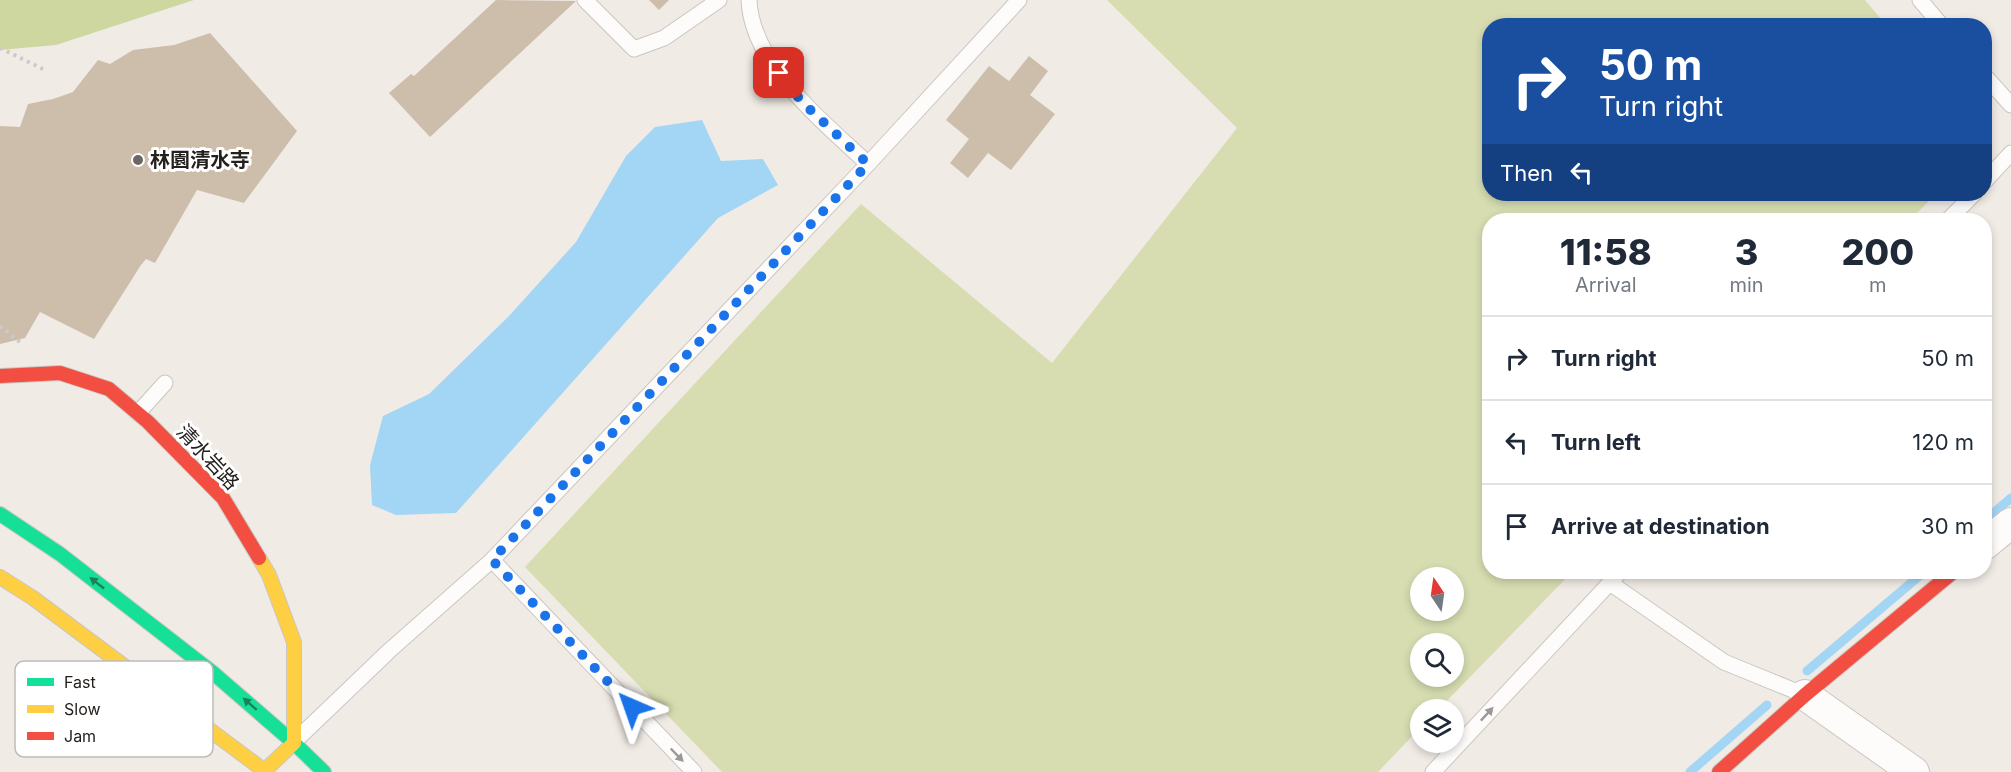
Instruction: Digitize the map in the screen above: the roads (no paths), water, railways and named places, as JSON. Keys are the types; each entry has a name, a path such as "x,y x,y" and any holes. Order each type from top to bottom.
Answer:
{"street":[{"name":"清水岩路","path":"0,376 60,374 109,388 138,413 223,498 269,575 294,642 294,742"},
{"path":"0,514 60,554 198,661"},
{"path":"1992,538 2011,523"},
{"path":"0,577 33,598 118,661"},
{"path":"1719,772 1805,694 1945,579"},
{"path":"213,673 294,742 324,772"},
{"path":"1805,694 1914,772"},
{"path":"213,732 266,771 294,742"}],"lane":[{"path":"585,0 634,49 664,38 719,0"},
{"path":"749,0 760,40 779,73 802,102 868,164"},
{"path":"294,742 390,650 492,560 868,164 1019,0"},
{"path":"1920,0 1935,18"},
{"path":"1992,84 2011,105"},
{"path":"1992,173 2011,153"},
{"path":"1955,213 1967,201"},
{"path":"138,413 165,383"},
{"path":"492,560 694,772"},
{"path":"1432,772 1613,579"},
{"path":"1618,579 1724,662 1805,694"}],"water":[{"path":"702,120 721,161 763,159 778,185 718,218 456,513 396,515 372,505 370,465 383,416 429,394 509,316 576,242 626,156 655,127"}],"waterway":[{"path":"1992,514 2011,498"},
{"path":"1807,671 1916,579"},
{"path":"1690,772 1767,705"}],"place":[{"name":"林園清水寺","path":"138,160"}]}
